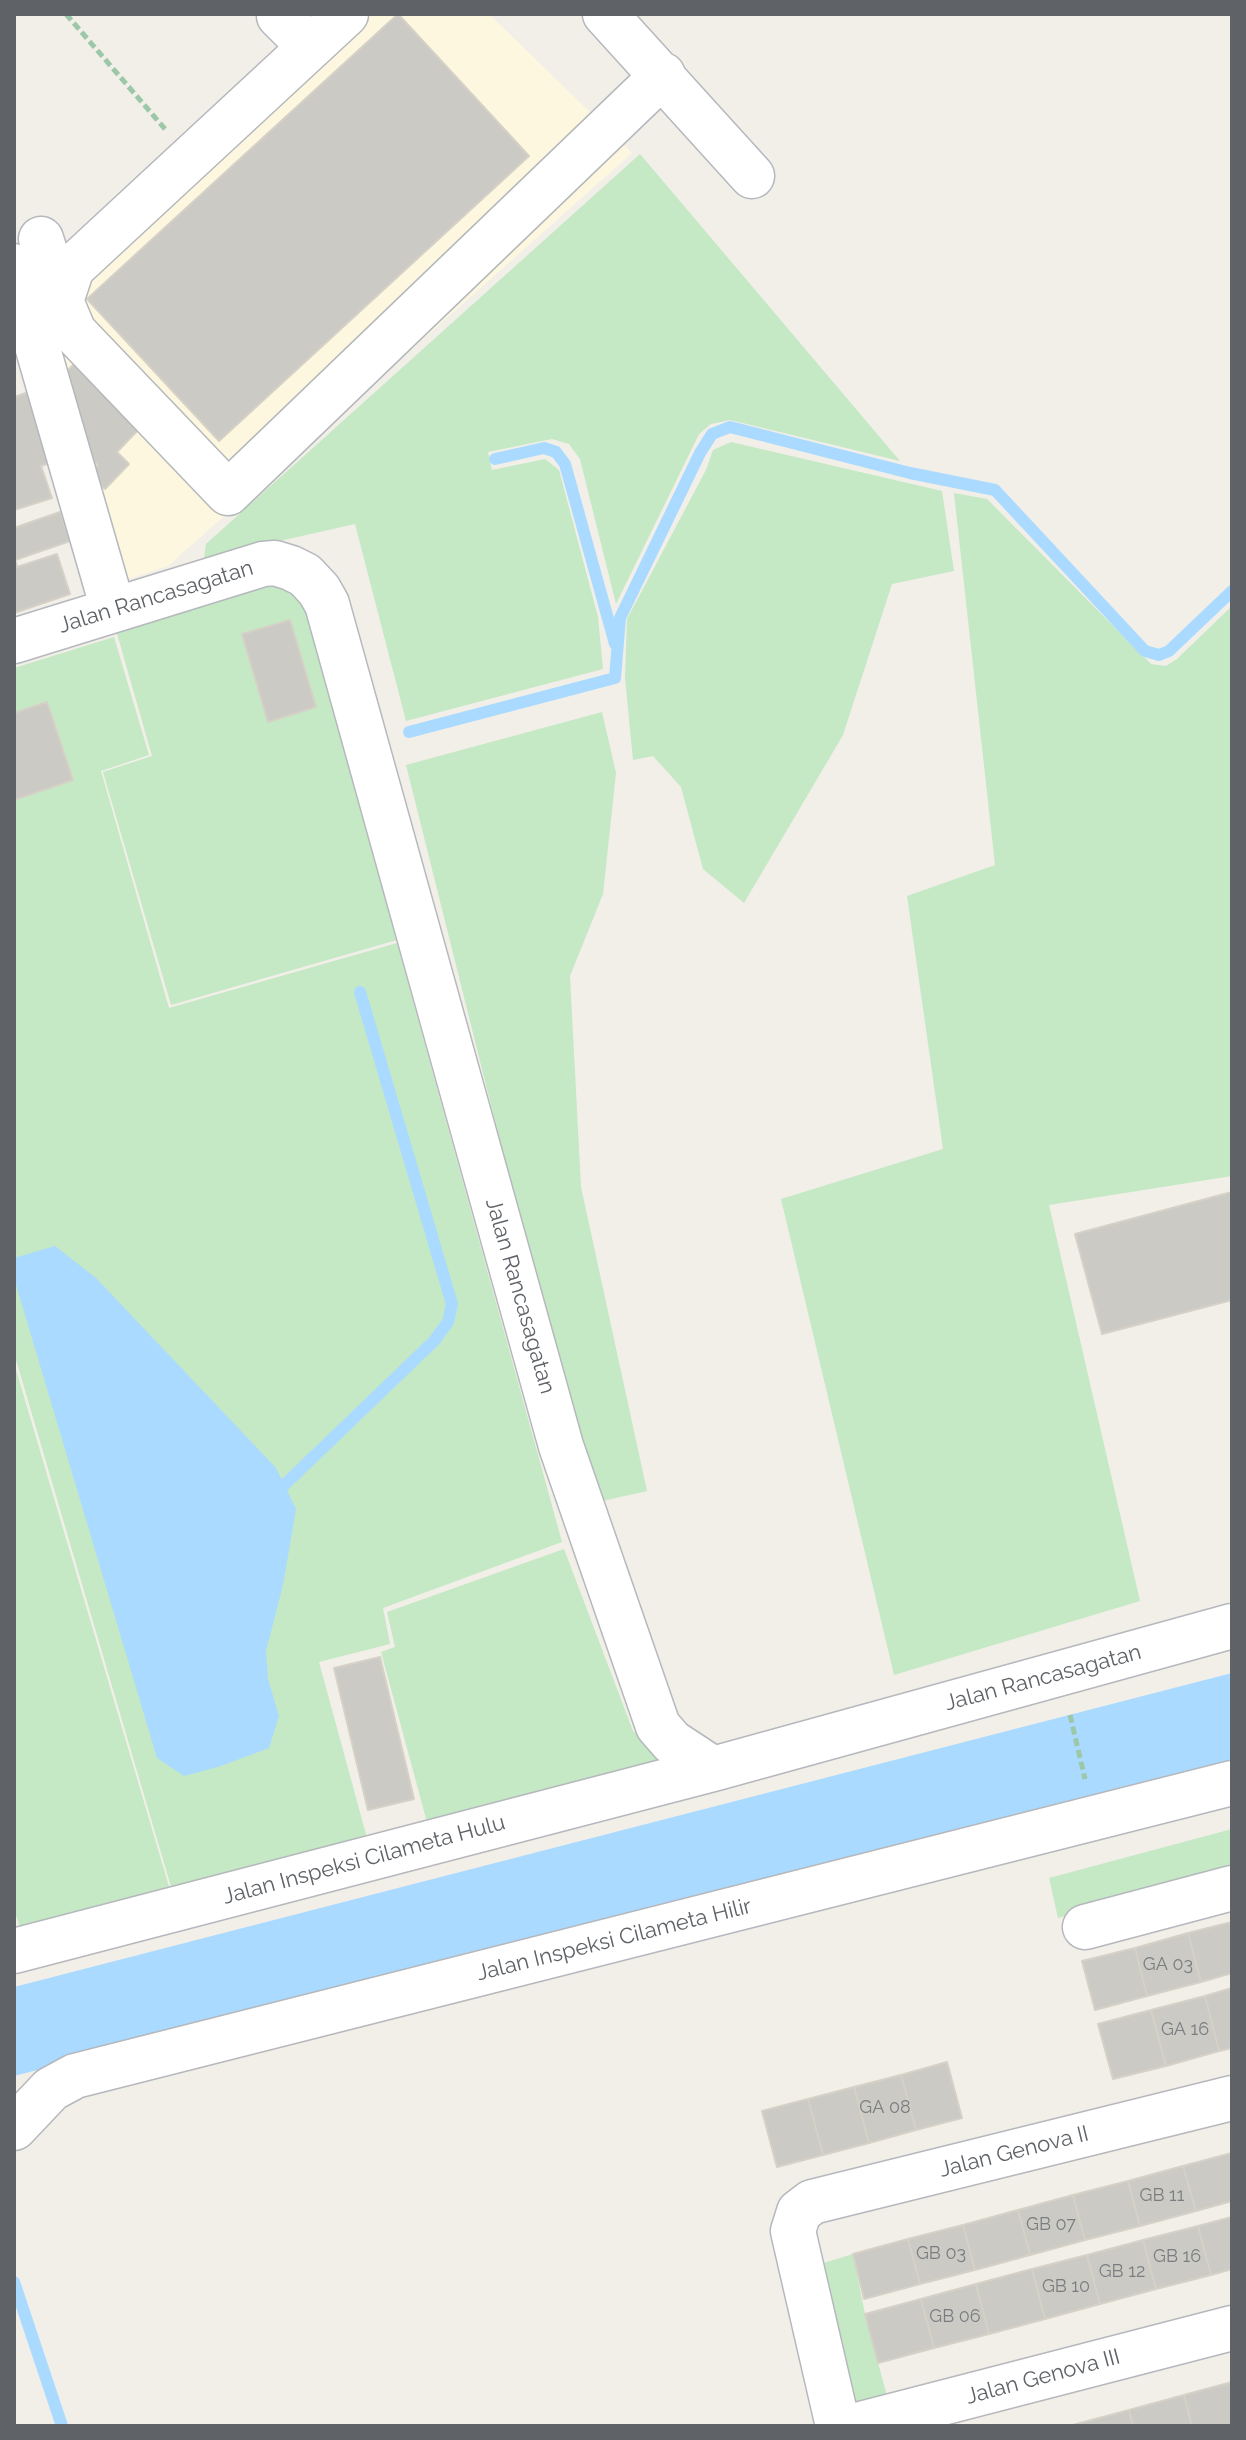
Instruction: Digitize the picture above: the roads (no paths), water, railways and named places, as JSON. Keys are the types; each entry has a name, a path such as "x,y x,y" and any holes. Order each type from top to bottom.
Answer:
{"street":[{"path":"61,301 72,268 346,14"},
{"path":"605,14 752,176"},
{"path":"279,16 310,47"},
{"path":"28,252 61,301 74,332 228,493 663,75"},
{"path":"28,252 113,609"},
{"name":"Jalan Rancasagatan","path":"14,641 275,563 305,575 327,604 561,1446 658,1726 672,1742 713,1769 1232,1626"},
{"name":"Jalan Inspeksi Cilameta Hulu","path":"14,1951 713,1769"},
{"name":"Jalan Inspeksi Cilameta Hilir","path":"14,2128 51,2089 75,2076 1232,1783"},
{"path":"1085,1927 1232,1888"},
{"name":"Jalan Genova II","path":"838,2426 793,2231 799,2212 812,2202 1232,2098"},
{"name":"Jalan Genova III","path":"853,2426 1232,2328"}],"water":[{"path":"55,1246 96,1278 276,1468 296,1509 283,1585 266,1651 268,1679 279,1716 269,1748 218,1767 184,1776 157,1758 14,1278 14,1258"},
{"path":"1232,1673 1232,1762 14,2076 14,1987"}],"waterway":[{"path":"409,732 615,678 620,618 700,453 712,434 730,427 910,473 995,490 1145,651 1159,655 1169,651 1232,591"},
{"path":"495,459 544,448 556,452 565,464 615,644"},
{"path":"270,1494 278,1491 434,1341 448,1322 452,1304 360,992"},
{"path":"14,2282 62,2426"}]}
